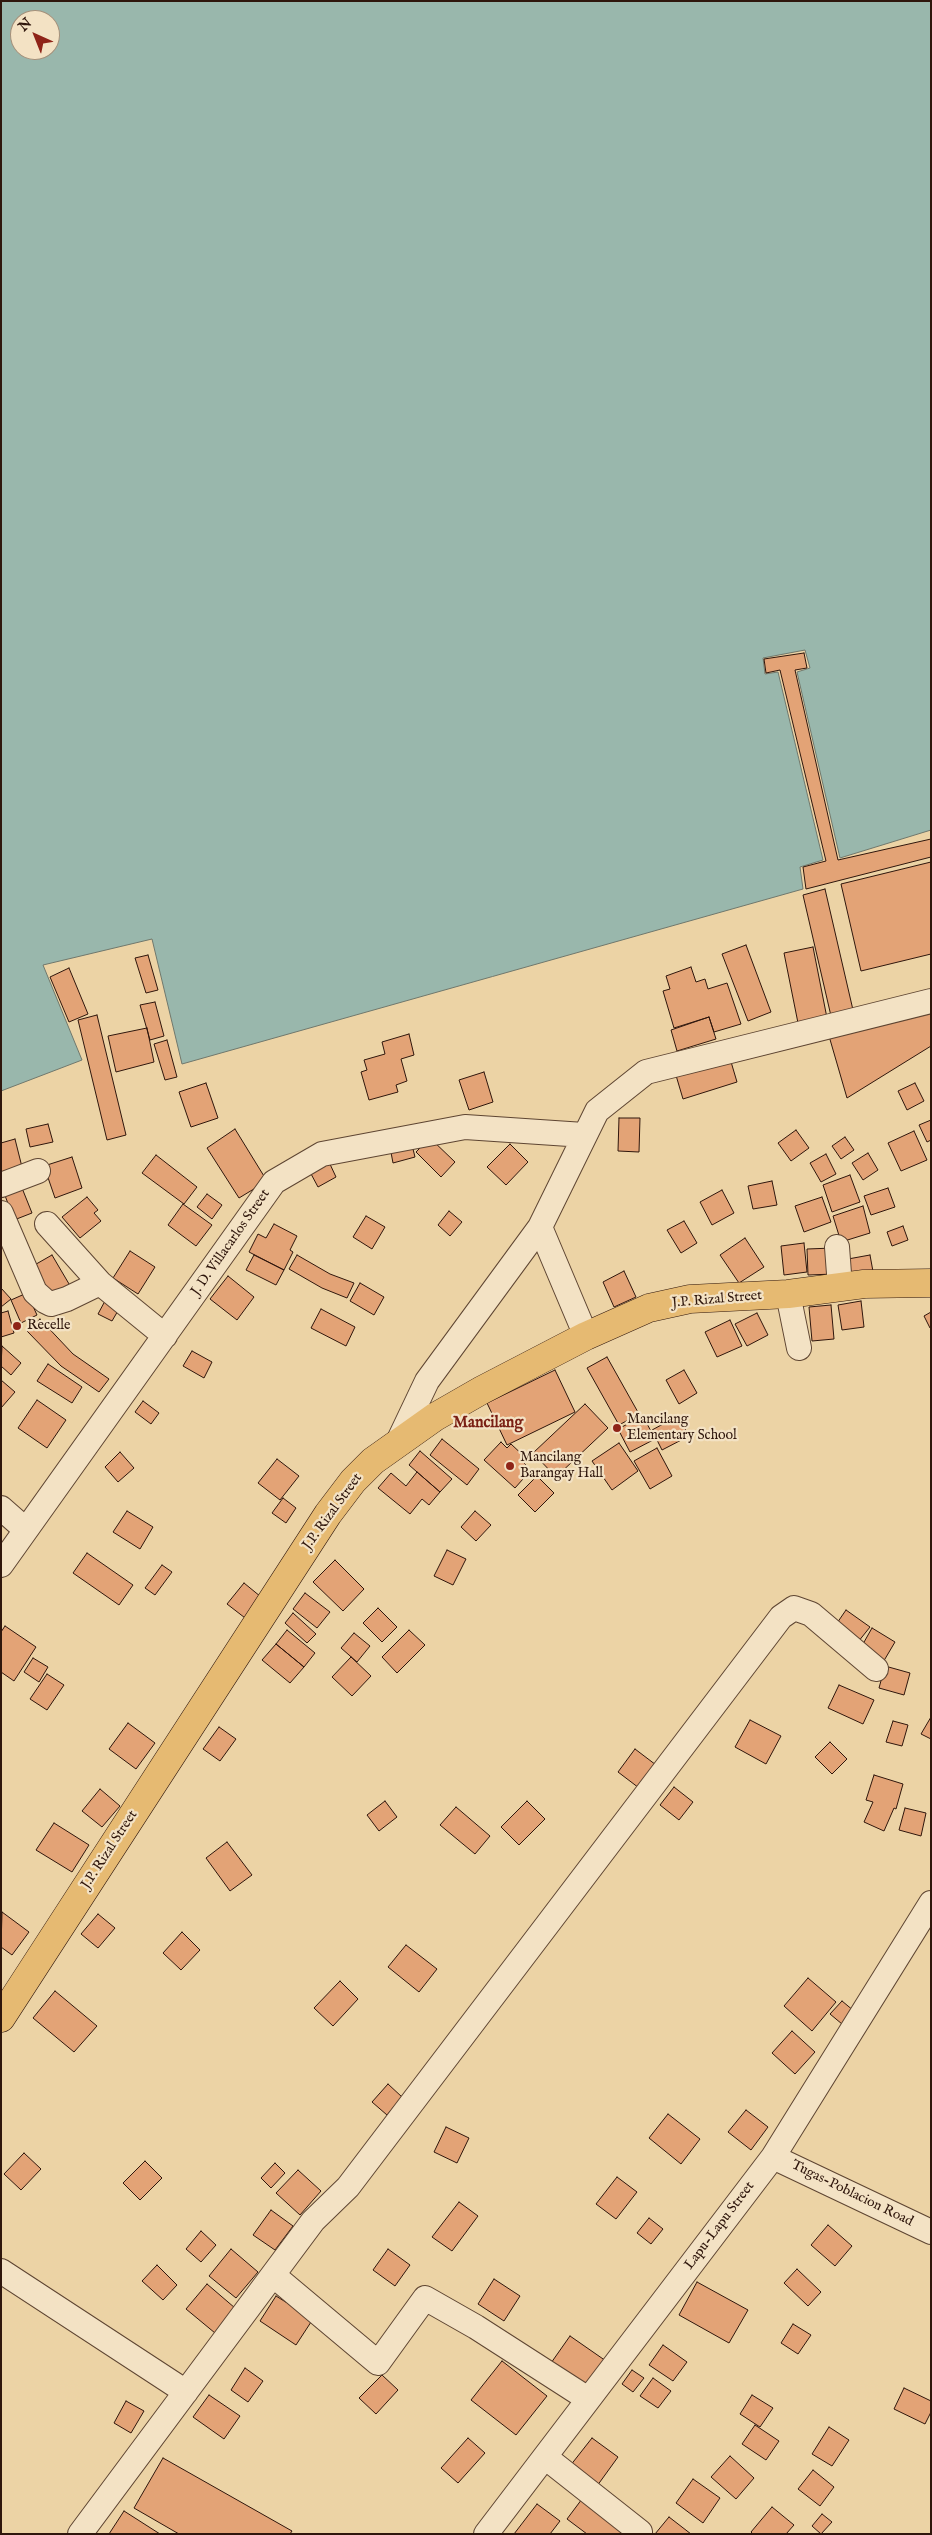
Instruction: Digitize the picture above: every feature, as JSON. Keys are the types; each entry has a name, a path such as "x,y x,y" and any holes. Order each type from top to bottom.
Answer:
{"main road":[{"name":"J.P. Rizal Street","path":"1,2018 328,1514 353,1481 373,1461 435,1417 482,1390 586,1336 649,1308 690,1299 788,1294 840,1287 931,1283"}],"street":[{"path":"398,1442 427,1381 540,1227 597,1111 646,1072 931,1002"},
{"name":"J. D. Villacarlos Street","path":"1,1565 274,1182 322,1154 465,1126 584,1135"},
{"path":"1,1185 38,1171"},
{"path":"1,1213 36,1292 45,1301 51,1304 100,1284"},
{"path":"47,1224 100,1284 164,1336"},
{"path":"540,1227 586,1336"},
{"path":"837,1246 840,1287"},
{"path":"788,1294 799,1348"},
{"path":"1,1508 26,1530"},
{"path":"80,2534 313,2221 348,2186 781,1617 794,1608 810,1614 876,1669"},
{"name":"Lapu-Lapu Street","path":"486,2534 773,2157 931,1903"},
{"name":"Tugas-Poblacion Road","path":"773,2157 931,2232"},
{"path":"1,2271 186,2392"},
{"path":"273,2275 378,2363 425,2298 476,2327 588,2400"},
{"path":"544,2457 640,2532"}],"shaded area":[{"path":"1,1 931,1 931,830 840,858 797,672 810,668 805,650 763,658 765,674 778,672 823,860 800,867 803,889 182,1064 152,939 43,965 82,1060 1,1091"}],"building":[{"path":"804,653 807,668 795,670 838,860 931,839 931,857 806,889 803,867 826,861 780,670 766,673 764,659"},
{"path":"931,862 931,954 861,971 841,884"},
{"path":"825,889 853,1010 831,1016 803,895"},
{"path":"746,945 771,1012 748,1021 722,954"},
{"path":"813,947 827,1018 798,1023 784,953"},
{"path":"148,955 158,990 146,993 135,958"},
{"path":"691,967 696,982 705,979 708,989 727,983 741,1024 714,1032 709,1017 674,1028 663,991 670,989 666,976"},
{"path":"69,968 88,1014 69,1022 50,977"},
{"path":"155,1002 164,1036 150,1040 140,1005"},
{"path":"931,1010 931,1046 847,1098 829,1036"},
{"path":"97,1015 126,1135 107,1140 78,1020"},
{"path":"709,1017 716,1039 677,1051 671,1030"},
{"path":"147,1028 154,1062 116,1072 108,1036"},
{"path":"409,1034 414,1055 401,1059 407,1081 396,1085 398,1092 369,1100 361,1072 367,1070 364,1060 385,1054 382,1042"},
{"path":"167,1040 177,1077 165,1080 154,1044"},
{"path":"729,1055 737,1082 683,1099 675,1072"},
{"path":"484,1072 493,1102 469,1110 459,1080"},
{"path":"206,1083 218,1118 191,1127 179,1092"},
{"path":"915,1083 924,1101 907,1110 898,1091"},
{"path":"619,1118 640,1118 639,1152 618,1151"},
{"path":"931,1120 931,1140 927,1142 919,1125"},
{"path":"48,1124 53,1142 30,1147 26,1129"},
{"path":"235,1129 267,1181 239,1198 207,1148"},
{"path":"796,1130 809,1148 791,1161 778,1143"},
{"path":"914,1131 927,1160 901,1171 888,1143"},
{"path":"845,1137 854,1150 841,1159 832,1146"},
{"path":"430,1138 455,1162 441,1177 416,1152"},
{"path":"15,1139 22,1167 1,1172 1,1143"},
{"path":"411,1141 415,1157 393,1163 390,1147"},
{"path":"510,1144 528,1162 506,1185 487,1167"},
{"path":"868,1153 878,1170 863,1180 852,1163"},
{"path":"826,1154 836,1174 821,1182 810,1163"},
{"path":"156,1155 197,1187 184,1204 142,1173"},
{"path":"72,1157 82,1188 55,1198 44,1166"},
{"path":"329,1162 336,1177 318,1187 310,1172"},
{"path":"850,1175 860,1202 832,1212 823,1185"},
{"path":"772,1181 777,1205 753,1209 748,1186"},
{"path":"20,1183 32,1213 14,1220 3,1190"},
{"path":"888,1188 895,1207 871,1215 864,1196"},
{"path":"722,1190 734,1213 712,1225 700,1202"},
{"path":"207,1194 222,1205 212,1219 197,1207"},
{"path":"87,1197 98,1210 94,1213 101,1221 80,1238 62,1217"},
{"path":"822,1197 831,1222 804,1232 795,1206"},
{"path":"183,1204 212,1225 196,1246 168,1225"},
{"path":"863,1206 870,1233 841,1242 833,1216"},
{"path":"449,1211 462,1222 450,1236 438,1225"},
{"path":"366,1216 385,1227 372,1249 353,1237"},
{"path":"684,1221 697,1243 681,1253 667,1230"},
{"path":"274,1224 297,1236 290,1250 293,1252 284,1270 249,1252 258,1234 266,1238"},
{"path":"903,1226 908,1240 892,1246 887,1232"},
{"path":"745,1238 764,1267 739,1283 720,1255"},
{"path":"804,1243 807,1272 784,1275 781,1246"},
{"path":"833,1248 834,1274 808,1275 807,1249"},
{"path":"130,1251 155,1267 138,1294 113,1278"},
{"path":"52,1255 72,1289 51,1301 31,1267"},
{"path":"254,1255 284,1270 276,1285 246,1270"},
{"path":"297,1255 330,1274 354,1283 347,1298 322,1288 289,1269"},
{"path":"870,1255 874,1277 853,1281 848,1259"},
{"path":"624,1271 636,1297 614,1307 603,1282"},
{"path":"228,1276 254,1297 237,1320 210,1299"},
{"path":"360,1283 384,1297 374,1315 350,1301"},
{"path":"1,1288 11,1299 1,1307"},
{"path":"27,1293 37,1315 21,1323 11,1300"},
{"path":"105,1301 119,1309 112,1321 98,1314"},
{"path":"861,1301 864,1327 842,1330 838,1305"},
{"path":"831,1305 834,1339 812,1341 809,1307"},
{"path":"321,1309 355,1327 346,1346 311,1328"},
{"path":"8,1311 14,1333 1,1337 1,1313"},
{"path":"931,1312 931,1328 930,1328 924,1316"},
{"path":"757,1313 768,1335 747,1346 735,1324"},
{"path":"40,1319 73,1354 109,1379 99,1392 61,1366 27,1331"},
{"path":"730,1320 742,1346 717,1357 705,1332"},
{"path":"2,1346 21,1363 11,1375 1,1366"},
{"path":"192,1351 212,1362 204,1378 183,1366"},
{"path":"607,1357 639,1414 619,1425 587,1368"},
{"path":"48,1364 82,1387 72,1403 37,1381"},
{"path":"555,1370 575,1412 507,1445 487,1403"},
{"path":"684,1370 697,1393 679,1404 666,1380"},
{"path":"1,1380 15,1392 1,1408"},
{"path":"37,1400 66,1420 47,1448 18,1428"},
{"path":"143,1401 159,1413 151,1424 135,1412"},
{"path":"585,1404 608,1428 556,1477 533,1453"},
{"path":"643,1416 655,1439 630,1452 618,1429"},
{"path":"678,1416 689,1436 662,1450 652,1430"},
{"path":"442,1439 479,1469 467,1485 430,1455"},
{"name":"Mancilang Barangay Hall","path":"501,1442 507,1448 511,1444 527,1459 524,1463 531,1470 515,1488 484,1460"},
{"path":"619,1443 638,1471 612,1490 592,1461"},
{"path":"657,1448 672,1476 650,1489 634,1461"},
{"path":"420,1451 452,1479 440,1492 409,1465"},
{"path":"120,1452 134,1468 118,1482 105,1467"},
{"path":"277,1459 299,1476 280,1500 258,1483"},
{"path":"417,1472 440,1492 429,1505 422,1499 410,1514 378,1488 391,1473 406,1486"},
{"path":"537,1476 554,1493 535,1512 518,1495"},
{"path":"283,1498 296,1508 286,1523 272,1513"},
{"path":"127,1511 153,1527 140,1549 113,1532"},
{"path":"475,1511 491,1525 476,1541 461,1527"},
{"path":"447,1550 466,1559 453,1585 434,1576"},
{"path":"87,1553 133,1585 119,1605 73,1573"},
{"path":"335,1560 364,1589 343,1611 313,1582"},
{"path":"162,1565 172,1572 155,1595 145,1588"},
{"path":"244,1583 266,1601 249,1621 227,1604"},
{"path":"305,1593 330,1612 317,1628 293,1609"},
{"path":"378,1608 397,1627 382,1642 363,1623"},
{"path":"846,1610 870,1627 858,1642 835,1626"},
{"path":"293,1613 316,1634 307,1643 285,1623"},
{"path":"5,1626 36,1647 14,1681 1,1672 1,1632"},
{"path":"872,1628 895,1642 882,1664 859,1651"},
{"path":"287,1630 315,1653 304,1667 276,1644"},
{"path":"409,1630 425,1645 397,1673 382,1657"},
{"path":"354,1633 370,1646 357,1662 341,1648"},
{"path":"276,1644 304,1667 290,1683 262,1660"},
{"path":"351,1657 371,1676 352,1696 332,1677"},
{"path":"33,1658 48,1667 39,1682 24,1672"},
{"path":"885,1666 910,1673 904,1695 879,1688"},
{"path":"47,1674 64,1685 47,1710 30,1699"},
{"path":"839,1685 874,1700 863,1724 828,1708"},
{"path":"931,1717 931,1739 921,1734"},
{"path":"750,1720 781,1736 766,1764 735,1747"},
{"path":"893,1721 908,1725 902,1746 886,1742"},
{"path":"128,1723 155,1743 136,1769 109,1749"},
{"path":"219,1727 236,1739 220,1761 203,1749"},
{"path":"830,1742 847,1759 832,1774 815,1757"},
{"path":"635,1749 660,1768 643,1791 618,1772"},
{"path":"874,1775 903,1784 896,1809 894,1808 884,1831 864,1822 873,1802 866,1800"},
{"path":"674,1787 693,1802 679,1820 660,1805"},
{"path":"100,1789 120,1806 102,1827 82,1811"},
{"path":"385,1801 397,1817 379,1831 367,1815"},
{"path":"527,1801 545,1819 519,1845 501,1827"},
{"path":"456,1807 490,1836 475,1854 440,1825"},
{"path":"905,1808 926,1813 921,1836 899,1830"},
{"path":"54,1823 89,1845 72,1872 36,1850"},
{"path":"227,1842 252,1875 230,1891 206,1858"},
{"path":"2,1912 29,1932 12,1955 1,1947"},
{"path":"98,1914 115,1928 98,1948 81,1934"},
{"path":"182,1932 200,1950 181,1970 163,1953"},
{"path":"406,1945 437,1969 419,1992 388,1967"},
{"path":"808,1978 836,2002 812,2031 784,2006"},
{"path":"340,1981 358,1999 333,2026 314,2008"},
{"path":"55,1991 97,2026 74,2052 33,2018"},
{"path":"842,2001 854,2011 842,2024 830,2014"},
{"path":"792,2031 815,2052 795,2074 772,2053"},
{"path":"388,2084 402,2097 387,2115 372,2102"},
{"path":"746,2110 768,2127 751,2150 728,2132"},
{"path":"668,2114 700,2139 681,2164 649,2138"},
{"path":"446,2127 469,2138 457,2163 434,2152"},
{"path":"24,2153 41,2169 21,2190 4,2174"},
{"path":"145,2161 162,2178 140,2200 123,2183"},
{"path":"275,2163 285,2173 271,2188 261,2178"},
{"path":"298,2170 321,2191 300,2215 276,2193"},
{"path":"617,2177 637,2192 616,2219 596,2204"},
{"path":"459,2202 478,2216 452,2251 432,2237"},
{"path":"271,2210 293,2226 275,2250 253,2235"},
{"path":"649,2218 663,2229 651,2244 637,2233"},
{"path":"828,2225 852,2246 835,2266 811,2245"},
{"path":"201,2231 216,2245 201,2262 186,2249"},
{"path":"231,2249 258,2272 236,2298 209,2276"},
{"path":"388,2249 410,2265 395,2286 373,2270"},
{"path":"157,2265 177,2285 163,2300 142,2281"},
{"path":"797,2269 821,2292 808,2306 784,2283"},
{"path":"494,2279 520,2296 504,2321 478,2304"},
{"path":"697,2282 748,2310 729,2343 679,2315"},
{"path":"207,2284 235,2308 215,2333 186,2309"},
{"path":"276,2296 313,2319 296,2345 260,2321"},
{"path":"793,2324 811,2335 798,2354 781,2343"},
{"path":"570,2336 606,2361 587,2388 551,2363"},
{"path":"663,2345 687,2362 673,2381 649,2365"},
{"path":"502,2361 547,2396 516,2435 471,2400"},
{"path":"245,2368 263,2381 248,2402 231,2390"},
{"path":"632,2370 644,2378 633,2392 622,2384"},
{"path":"382,2375 398,2390 376,2414 359,2398"},
{"path":"653,2378 671,2391 658,2408 640,2396"},
{"path":"904,2388 931,2401 931,2412 925,2424 894,2409"},
{"path":"209,2395 240,2416 224,2439 193,2417"},
{"path":"752,2395 773,2408 760,2427 740,2414"},
{"path":"126,2401 144,2411 131,2433 114,2423"},
{"path":"755,2425 779,2441 766,2460 742,2444"},
{"path":"829,2427 849,2440 832,2466 812,2454"},
{"path":"468,2438 485,2453 458,2483 441,2468"},
{"path":"592,2438 618,2457 597,2486 570,2466"},
{"path":"730,2456 754,2478 736,2499 711,2477"},
{"path":"163,2458 292,2531 290,2534 179,2534 134,2508"},
{"path":"813,2470 834,2487 820,2506 798,2489"},
{"path":"693,2479 720,2498 703,2523 676,2503"},
{"path":"585,2495 637,2534 587,2534 567,2519"},
{"path":"537,2504 560,2521 550,2534 514,2534"},
{"path":"772,2507 794,2525 786,2534 753,2534 751,2532"},
{"path":"124,2511 160,2534 109,2534"},
{"path":"822,2514 832,2522 821,2534 812,2526"},
{"path":"669,2517 691,2534 655,2534"}],"place":[{"name":"Recelle","path":"17,1326"},
{"name":"Mancilang Elementary School","path":"617,1428"},
{"name":"Mancilang Barangay Hall","path":"510,1466"}],"district":[{"name":"Mancilang","path":"488,1424"}]}
